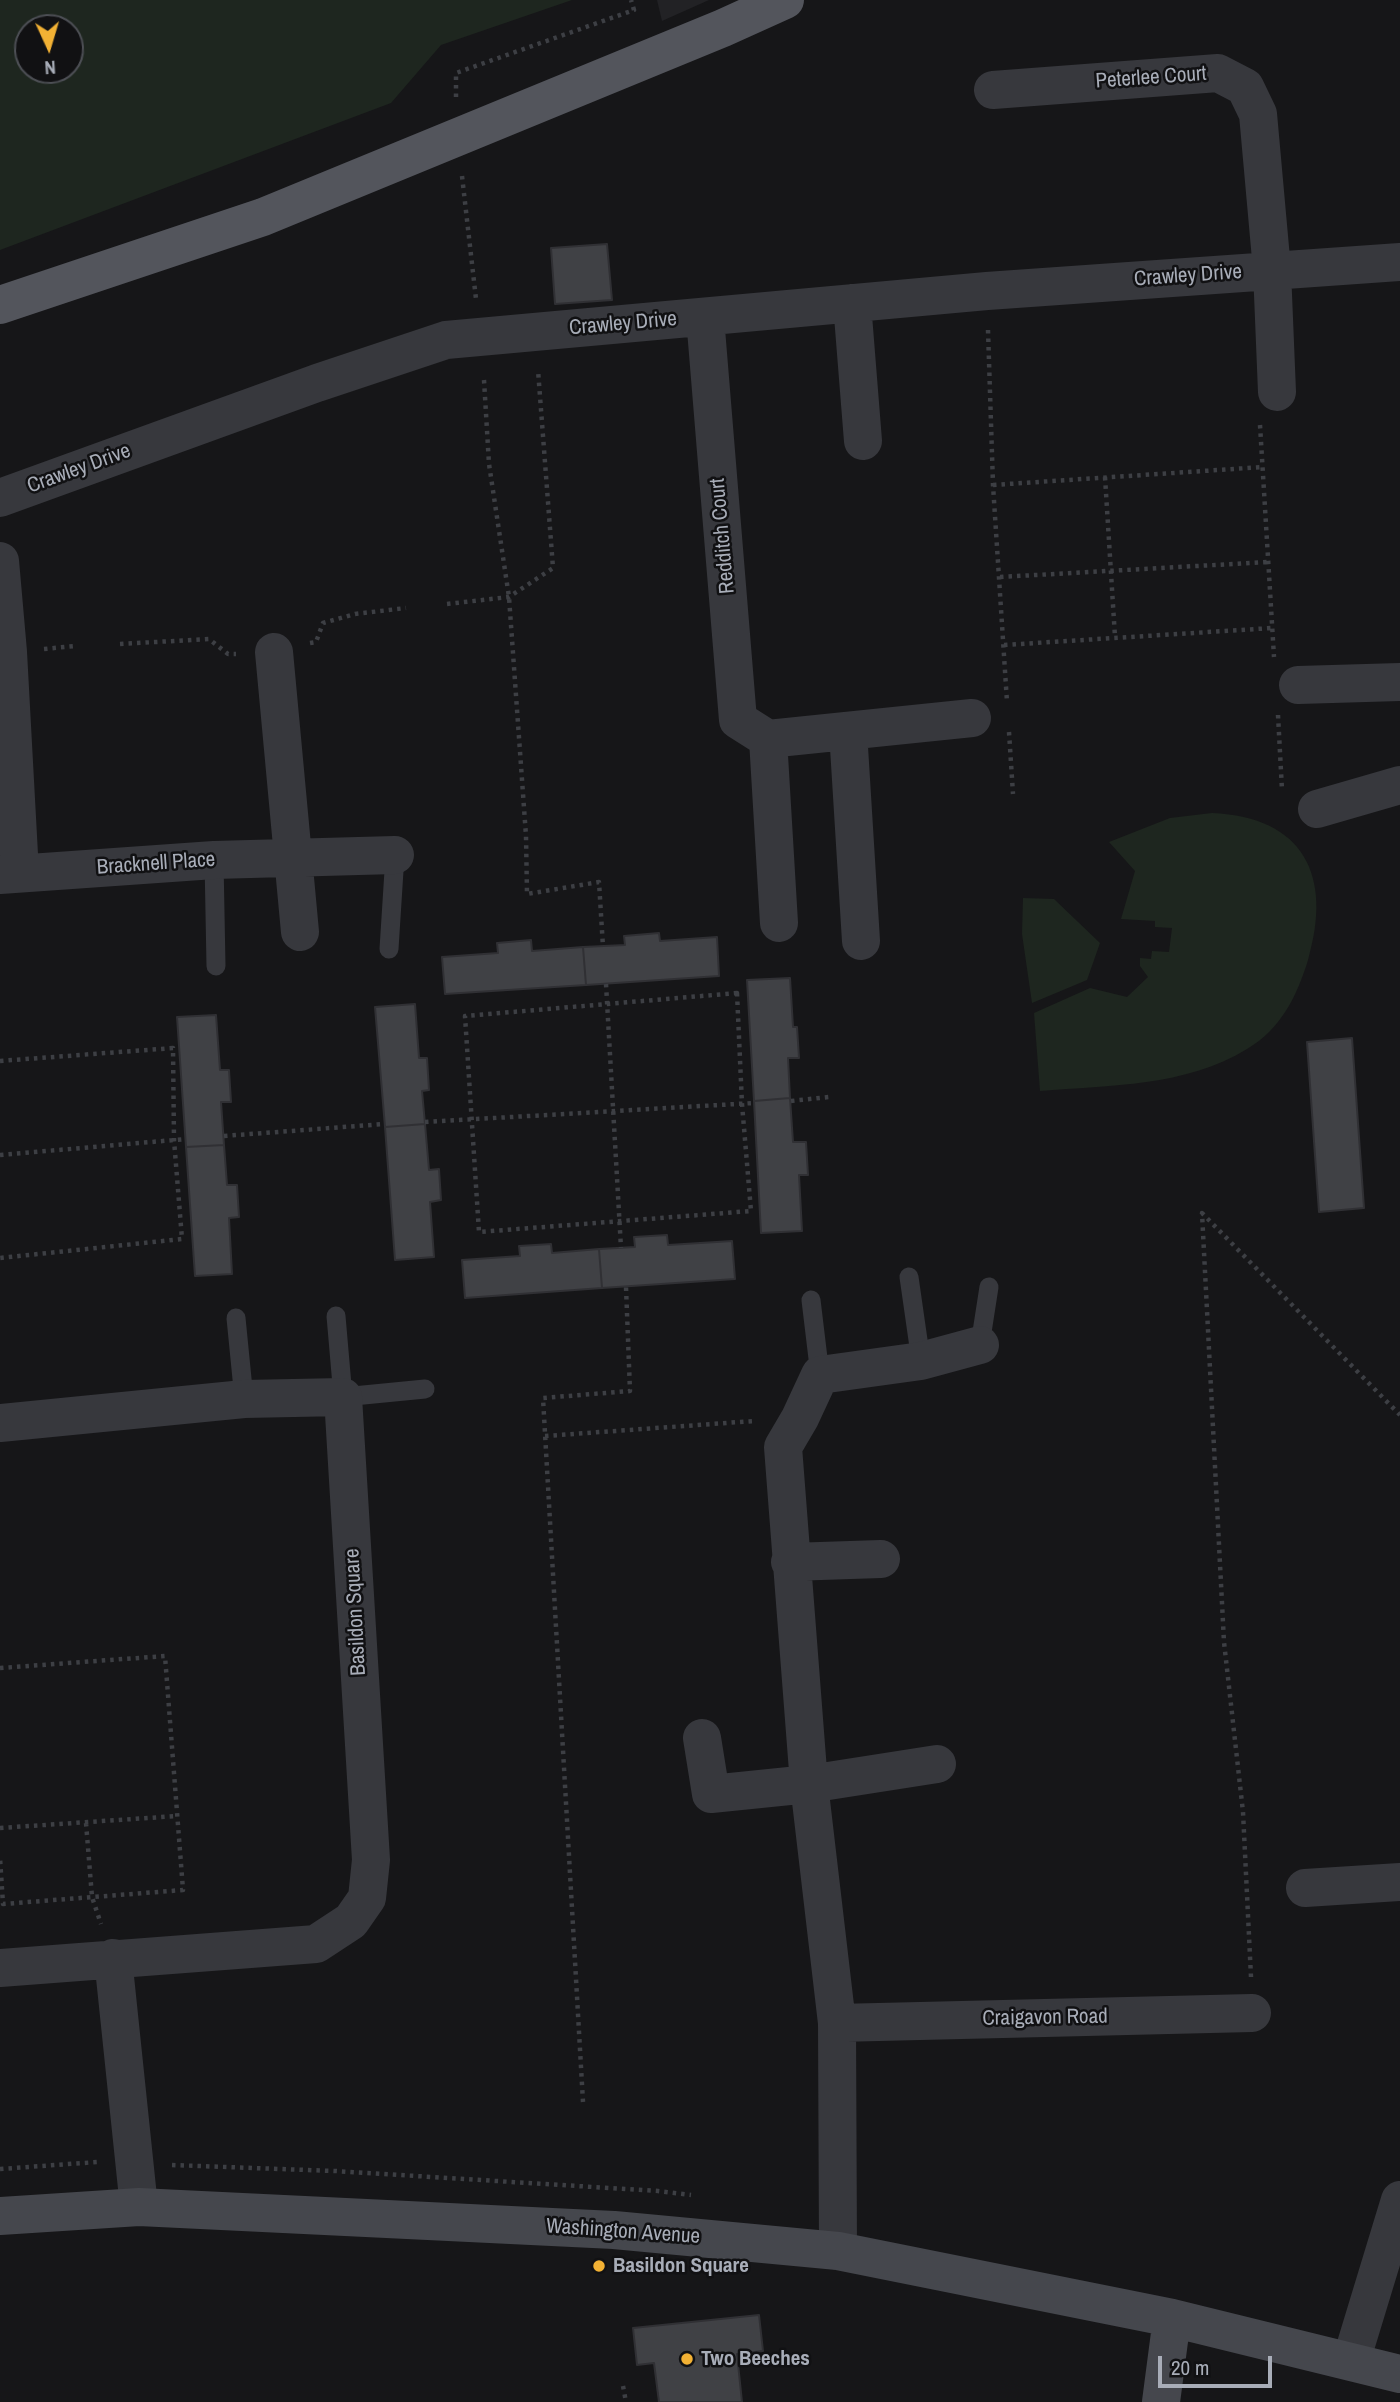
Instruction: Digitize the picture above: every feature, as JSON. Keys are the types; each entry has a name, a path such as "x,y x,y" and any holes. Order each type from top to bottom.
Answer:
{"main road":[{"path":"0,305 263,217 785,0"}],"street":[{"name":"Peterlee Court","path":"993,90 1218,73 1245,87 1258,114 1272,270"},
{"name":"Crawley Drive","path":"0,498 317,383 446,340 987,291 1400,262"},
{"name":"Crawley Drive","path":"1268,403 1272,270"},
{"path":"852,303 863,441"},
{"name":"Redditch Court","path":"705,317 738,720 768,739"},
{"name":"Bracknell Place","path":"0,561 8,652 10,874 214,860 395,855"},
{"path":"274,652 300,932"},
{"path":"1283,686 1400,681"},
{"path":"779,923 768,739 990,716"},
{"path":"848,731 862,940"},
{"path":"1317,809 1400,785"},
{"path":"838,2251 837,2023 809,1784 783,1447 820,1375 922,1361 980,1345"},
{"path":"0,1423 244,1399 342,1397"},
{"name":"Basildon Square","path":"0,1968 316,1944 351,1921 367,1898 371,1860 342,1397"},
{"path":"790,1563 881,1559"},
{"path":"702,1738 712,1794 809,1784 937,1764"},
{"path":"1305,1888 1400,1882"},
{"path":"113,1958 139,2207"},
{"name":"Craigavon Road","path":"837,2023 1252,2013"},
{"path":"1351,2361 1400,2200"},
{"name":"Washington Avenue","path":"0,2216 139,2207 614,2230 838,2251 1172,2318 1400,2374"},
{"path":"1161,2402 1172,2318"}],"lane":[{"path":"389,949 395,855"},
{"path":"214,860 216,966"},
{"path":"909,1277 922,1361"},
{"path":"980,1345 989,1287"},
{"path":"811,1300 820,1375"},
{"path":"336,1316 342,1397 425,1389"},
{"path":"236,1318 244,1399"}],"path":[{"path":"456,97 456,73 634,10 631,0"},
{"path":"462,176 477,308"},
{"path":"987,291 993,485 1004,645 990,716"},
{"path":"447,604 509,597 553,568 535,331"},
{"path":"484,380 489,464 509,597 526,835 527,894 599,882 603,947"},
{"path":"1268,403 1263,467 1272,628 1283,686 1283,810 1317,809"},
{"path":"993,485 1263,467"},
{"path":"1105,477 1115,637"},
{"path":"1000,577 1268,562"},
{"path":"1004,645 1272,628"},
{"path":"1009,727 1013,794"},
{"path":"606,984 621,1248"},
{"path":"737,993 742,1104 751,1211 479,1232 465,1016 608,1003 737,993"},
{"path":"0,1061 173,1048 174,1140 181,1239 0,1258"},
{"path":"791,1101 829,1097"},
{"path":"425,1122 754,1103"},
{"path":"224,1136 384,1124"},
{"path":"0,1156 186,1139"},
{"path":"1252,2013 1243,1812 1224,1642 1202,1213 1400,1415"},
{"path":"583,2102 543,1398 630,1391 626,1287"},
{"path":"545,1436 800,1418"},
{"path":"0,1668 165,1656 183,1890 4,1903 0,1858"},
{"path":"0,1829 177,1816"},
{"path":"86,1822 92,1897"},
{"path":"623,2386 626,2402"}],"shaded area":[{"path":"0,0 572,0 441,45 391,103 0,250"},
{"path":"657,0 709,0 662,21"},
{"path":"1212,813 1244,817 1269,826 1289,839 1304,856 1313,878 1315,930 1304,973 1293,999 1278,1022 1259,1041 1198,1071 1147,1082 1040,1091 1034,1013 1090,988 1127,997 1148,977 1140,966 1140,958 1151,959 1152,951 1169,952 1172,928 1155,927 1155,921 1121,919 1135,871 1109,842 1170,818"},
{"path":"1023,898 1054,899 1100,943 1087,980 1032,1003 1022,934"}],"building":[{"path":"607,244 612,300 555,304 551,248"},
{"path":"659,933 660,941 717,937 719,976 586,985 583,947 625,945 624,936"},
{"path":"531,940 532,951 583,947 586,985 445,994 442,957 498,953 497,943"},
{"path":"790,978 793,1027 797,1027 799,1058 788,1058 790,1098 754,1101 747,980"},
{"path":"415,1004 419,1058 427,1058 429,1090 422,1091 425,1124 385,1127 375,1007"},
{"path":"216,1015 220,1070 229,1070 231,1102 221,1102 224,1145 186,1147 177,1017"},
{"path":"1352,1038 1364,1208 1319,1212 1307,1042"},
{"path":"790,1098 793,1142 806,1142 808,1175 799,1175 802,1231 761,1233 754,1101"},
{"path":"425,1124 429,1170 439,1169 441,1200 430,1202 434,1257 395,1260 385,1127"},
{"path":"224,1145 227,1185 237,1185 239,1217 229,1218 232,1274 195,1276 186,1147"},
{"path":"667,1235 668,1245 732,1241 735,1279 602,1288 599,1249 635,1247 634,1237"},
{"path":"551,1244 552,1253 599,1249 602,1288 465,1298 462,1260 520,1256 519,1246"},
{"name":"Two Beeches","path":"759,2315 763,2351 737,2354 742,2402 659,2402 654,2363 637,2365 633,2328"}],"place":[{"name":"Basildon Square","path":"599,2266"},
{"name":"Two Beeches","path":"687,2359"}]}
